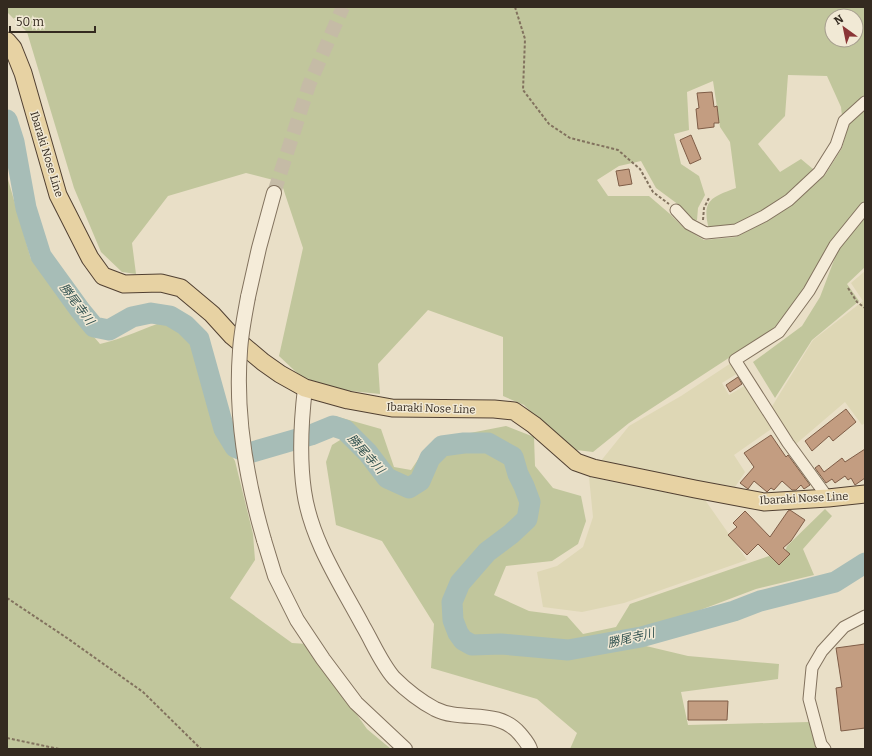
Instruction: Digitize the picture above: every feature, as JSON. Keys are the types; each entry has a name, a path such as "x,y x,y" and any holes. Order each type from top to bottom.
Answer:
{"main road":[{"name":"Ibaraki Nose Line","path":"7,41 13,48 23,73 58,194 90,258 103,276 124,284 161,283 181,288 212,314 232,336 280,374 304,396 348,400 392,408 494,409 514,411 534,425 576,462 593,468 764,502 865,494"}],"street":[{"path":"676,210 689,224 706,233 736,230 764,216 789,200 819,172 836,145 844,121 865,102"},
{"path":"274,193 248,296 240,350 238,393 243,451 253,502 275,576 297,620 356,703 405,749"},
{"path":"828,498 788,443 735,360 779,332 810,292 835,245 865,208"},
{"path":"304,396 300,445 304,491 310,519 321,547 381,659 394,678 415,696 437,710 464,716 486,717 504,721 517,731 528,744 530,749"},
{"path":"825,749 821,744 809,699 812,668 822,651 844,627 865,616"}],"path":[{"path":"515,7 525,39 523,90 549,124 570,138 618,150 640,168 653,192 676,210"},
{"path":"706,233 703,220 704,208 709,198"},
{"path":"848,288 857,302 865,308"},
{"path":"7,598 67,638 143,692 201,749"},
{"path":"7,738 59,749"}],"shaded area":[{"path":"865,271 865,423 862,425 845,402 796,444 771,408 813,340 863,301 851,283"},
{"path":"731,363 738,373 722,383 729,395 746,385 774,427 734,455 745,472 735,487 600,462 629,426 681,396"},
{"path":"589,477 660,491 703,497 747,560 624,603 582,612 543,607 537,572 557,566 583,547 593,517"}],"green space":[{"path":"7,7 865,7 865,96 842,116 841,107 827,76 788,75 785,116 758,144 780,172 801,159 813,169 787,196 761,213 735,225 709,229 706,212 710,201 721,194 736,188 730,142 720,127 713,81 687,92 689,130 674,134 681,164 699,176 705,195 698,208 697,220 692,220 679,205 656,188 641,161 619,166 597,180 608,196 649,196 684,228 704,240 736,237 765,222 792,204 825,175 842,148 849,123 865,110 865,201 832,242 806,289 773,329 629,423 593,452 568,449 524,405 503,396 503,337 428,310 378,364 380,394 312,387 279,356 303,248 281,182 246,173 168,196 132,243 136,274 122,272 101,252 74,188 27,32 7,12"},
{"path":"7,176 31,259 65,303 100,344 166,321 181,331 196,348 218,433 235,461 253,534 255,560 230,598 292,643 307,644 367,729 391,749 7,749"},
{"path":"865,217 865,267 847,284 859,301 812,340 775,398 753,362 802,326 820,297 839,247"},
{"path":"335,416 381,429 394,467 411,470 421,455 425,460 418,478 408,482 390,474 372,451 348,428 334,423"},
{"path":"506,426 534,437 535,466 553,488 581,496 586,521 578,544 552,561 506,566 494,595 529,611 567,616 583,634 616,627 630,604 769,556 782,559 787,546 825,509 832,516 803,549 814,575 756,589 642,632 568,647 503,641 475,641 466,637 462,632 457,619 455,603 464,585 488,555 513,538 529,520 534,502 516,457 488,441 463,439 470,433"},
{"path":"345,437 364,456 383,482 408,493 423,485 434,462 444,450 465,446 487,447 508,462 524,502 522,516 484,549 455,580 446,601 449,621 453,634 458,641 469,649 564,658 646,646 688,656 779,664 778,679 681,692 688,725 809,722 816,749 570,749 577,733 537,699 431,668 434,624 382,541 336,525 326,462 332,445"}],"building":[{"path":"712,92 714,107 717,106 719,123 714,123 714,127 698,129 696,109 699,108 697,93"},
{"path":"691,135 701,159 690,164 680,140"},
{"path":"629,169 632,184 619,186 616,171"},
{"path":"738,377 742,384 730,392 726,385"},
{"path":"846,409 856,422 833,441 829,436 812,451 805,441"},
{"path":"771,435 786,457 788,455 810,485 804,489 801,485 796,490 792,490 782,481 774,490 771,488 767,492 754,481 748,489 740,483 754,467 744,453"},
{"path":"865,449 865,478 855,485 851,478 848,480 845,476 835,483 832,479 826,483 815,468 819,465 824,472 842,458 845,462"},
{"path":"790,510 805,520 791,541 783,548 790,554 779,565 758,544 747,555 728,535 737,527 733,523 745,511 770,537"},
{"path":"865,644 865,728 841,731 836,688 842,687 836,648"},
{"path":"688,701 728,701 727,720 688,720"}],"waterway":[{"name":"勝尾寺川","path":"7,120 14,142 26,208 41,256 94,327 109,330 132,317 151,313 170,316 185,325 199,339 224,429 235,447 249,453 311,435 333,426 345,430 368,453 387,478 409,488 420,481 430,458 442,446 464,443 488,443 513,457 518,474 530,502 527,519 511,534 487,552 460,583 452,602 453,620 458,633 463,640 472,645 501,644 568,650 641,637 734,611 760,601 835,582 865,563"}],"tunnel":[{"path":"274,193 309,85 343,7"}]}
